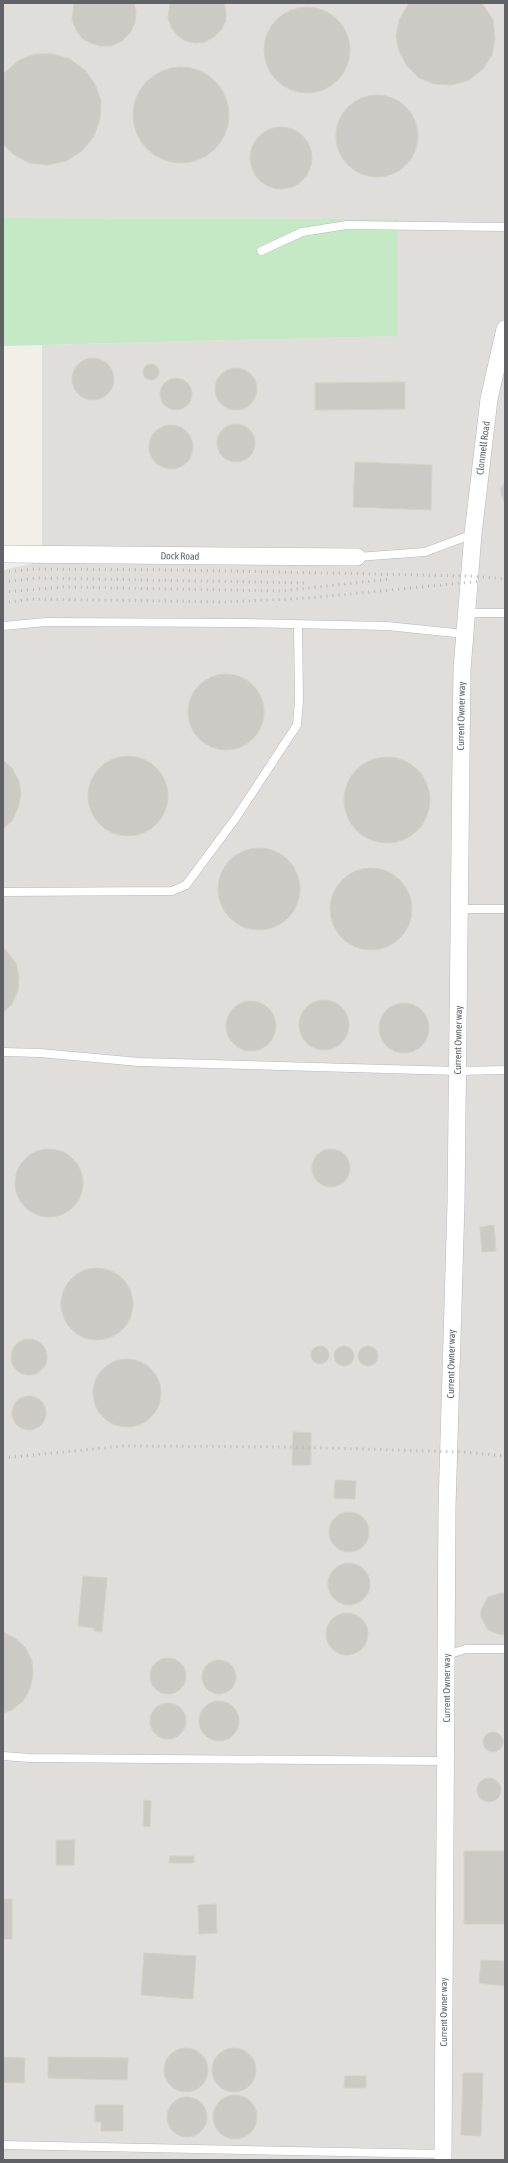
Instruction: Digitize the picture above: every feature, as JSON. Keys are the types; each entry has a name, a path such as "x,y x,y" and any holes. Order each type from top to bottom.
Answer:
{"street":[{"name":"Clonmell Road","path":"470,568 489,399 505,329"},
{"name":"Dock Road","path":"3,554 357,557"},
{"name":"Current Owner way","path":"442,2157 447,1507 456,1203 462,669 470,568"}],"lane":[{"path":"261,251 302,232 347,224 505,227"},
{"path":"357,557 425,552 474,534"},
{"path":"467,613 505,614"},
{"path":"3,626 46,622 387,626 465,634"},
{"path":"3,892 172,891 186,885 235,819 297,725 299,700 298,625"},
{"path":"459,909 505,909"},
{"path":"3,1052 40,1053 139,1062 457,1071 505,1070"},
{"path":"446,1655 466,1649 505,1649"},
{"path":"3,1756 38,1758 445,1761"},
{"path":"3,2145 442,2157"}],"shaded area":[{"path":"3,3 505,3 505,2160 3,2160 3,570 42,561 42,345 398,336 398,219 3,218"}],"green space":[{"path":"3,218 398,219 398,336 3,346"}],"building":[{"path":"74,3 134,3 136,12 135,23 130,33 122,41 111,46 100,46 90,43 82,38 76,30 72,20"},
{"path":"170,3 224,3 226,21 221,30 214,37 205,42 195,43 185,41 177,35 171,27 168,18"},
{"path":"409,3 482,3 493,20 495,38 492,55 483,69 469,80 452,85 435,84 419,78 407,66 399,51 396,36 399,20"},
{"path":"307,7 323,11 337,20 346,34 350,50 346,66 337,80 323,89 307,93 291,89 277,80 268,66 264,50 268,34 277,20 291,11"},
{"path":"35,54 53,54 70,59 85,70 95,84 101,101 100,119 94,136 82,151 66,161 48,165 29,163 13,154 3,144 3,74 19,60"},
{"path":"181,67 199,71 215,81 225,97 229,115 225,133 215,149 199,159 181,163 163,159 147,149 137,133 133,115 137,97 147,81 163,71"},
{"path":"377,95 393,98 406,107 415,120 418,136 415,152 406,165 393,174 377,177 361,174 348,165 339,152 336,136 339,120 348,107 361,98"},
{"path":"281,127 293,129 303,136 310,146 312,158 310,170 303,180 293,187 281,189 269,187 259,180 252,170 250,158 252,146 259,136 269,129"},
{"path":"89,358 97,358 105,361 111,367 114,379 111,391 105,397 97,400 89,400 81,397 75,391 72,383 72,375 75,367 81,361"},
{"path":"148,364 154,364 159,369 157,378 154,380 148,380 143,375 143,369"},
{"path":"236,368 251,374 257,389 251,404 236,410 221,404 215,389 221,374"},
{"path":"173,378 179,378 189,385 192,394 191,400 185,407 179,410 173,410 163,403 160,397 160,391 167,381"},
{"path":"405,382 405,409 315,410 315,383"},
{"path":"232,424 240,424 250,429 254,436 254,450 250,457 240,462 232,462 222,457 220,454 217,447 217,439 222,429 225,427"},
{"path":"171,425 183,429 189,435 193,447 189,459 183,465 171,469 159,465 153,459 149,447 153,435 159,429"},
{"path":"355,462 432,465 431,510 353,507"},
{"path":"505,482 505,504 501,494 501,488"},
{"path":"218,674 234,674 247,680 258,691 264,704 262,727 247,744 234,750 218,750 205,744 190,727 188,720 188,704 194,691 211,676"},
{"path":"128,756 143,759 156,768 165,781 168,796 165,811 156,824 143,833 128,836 113,833 100,824 91,811 88,796 91,781 100,768 113,759"},
{"path":"387,757 403,761 417,770 426,784 430,800 426,816 417,830 403,839 387,843 371,839 357,830 348,816 344,800 348,784 357,770 371,761"},
{"path":"3,760 12,768 19,781 21,794 18,808 12,821 3,829"},
{"path":"259,848 275,852 288,860 296,873 300,889 296,905 288,918 275,926 259,930 243,926 230,918 222,905 218,889 222,873 230,860 243,852"},
{"path":"371,868 387,871 400,880 409,893 412,909 409,925 400,938 387,947 371,950 355,947 342,938 333,925 330,909 333,893 342,880 355,871"},
{"path":"3,947 16,963 19,977 18,991 12,1004 3,1013"},
{"path":"324,1000 333,1002 344,1011 349,1025 347,1034 338,1045 324,1050 315,1048 304,1039 299,1025 301,1016 310,1005"},
{"path":"246,1001 256,1001 269,1008 276,1021 276,1031 269,1044 256,1051 246,1051 237,1047 230,1040 226,1031 226,1021 230,1012 237,1005"},
{"path":"399,1003 409,1003 422,1010 429,1023 429,1033 422,1046 409,1053 399,1053 390,1049 383,1042 379,1033 379,1023 383,1014 390,1007"},
{"path":"42,1149 56,1149 68,1154 78,1164 83,1176 83,1190 78,1202 68,1212 56,1217 42,1217 30,1212 20,1202 15,1190 15,1176 20,1164 30,1154"},
{"path":"331,1149 344,1155 350,1168 344,1181 331,1187 318,1181 312,1168 318,1155"},
{"path":"494,1225 496,1251 482,1252 480,1227"},
{"path":"90,1268 104,1268 123,1278 133,1297 133,1311 123,1330 104,1340 90,1340 71,1330 61,1311 61,1297 71,1278"},
{"path":"33,1339 42,1344 46,1350 46,1364 42,1370 33,1375 25,1375 16,1370 12,1364 11,1353 16,1344 22,1340"},
{"path":"316,1346 324,1346 329,1351 327,1362 324,1364 316,1364 311,1359 311,1351"},
{"path":"344,1346 351,1349 354,1356 351,1363 344,1366 337,1363 334,1356 337,1349"},
{"path":"368,1346 375,1349 378,1356 375,1363 368,1366 361,1363 358,1356 361,1349"},
{"path":"127,1359 140,1362 151,1369 158,1380 161,1393 158,1406 151,1417 140,1424 127,1427 114,1424 103,1417 96,1406 93,1393 96,1380 103,1369 114,1362"},
{"path":"29,1396 41,1401 46,1413 41,1425 29,1430 17,1425 12,1413 17,1401"},
{"path":"293,1432 311,1433 311,1465 292,1465"},
{"path":"335,1480 356,1481 355,1499 334,1498"},
{"path":"353,1512 360,1515 366,1521 369,1532 368,1540 360,1549 353,1552 345,1552 338,1549 330,1540 329,1528 332,1521 341,1513"},
{"path":"349,1563 364,1569 370,1584 364,1599 349,1605 334,1599 328,1584 334,1569"},
{"path":"83,1576 107,1578 102,1632 94,1631 94,1628 78,1626"},
{"path":"505,1593 505,1634 501,1635 488,1630 481,1617 481,1610 488,1597"},
{"path":"347,1613 362,1619 368,1634 362,1649 347,1655 332,1649 326,1634 332,1619"},
{"path":"3,1632 15,1638 25,1647 32,1661 33,1675 30,1689 23,1701 12,1710 3,1713"},
{"path":"172,1658 181,1663 185,1669 185,1683 181,1689 172,1694 164,1694 155,1689 151,1683 150,1672 155,1663 161,1659"},
{"path":"222,1660 229,1662 234,1667 236,1677 234,1687 229,1692 216,1694 209,1692 204,1687 202,1674 204,1667 209,1662"},
{"path":"215,1701 223,1701 230,1704 236,1710 239,1721 236,1732 230,1738 223,1741 215,1741 208,1738 202,1732 199,1725 199,1717 202,1710 208,1704"},
{"path":"172,1703 181,1708 185,1714 185,1728 181,1734 172,1739 164,1739 155,1734 151,1728 150,1717 155,1708 161,1704"},
{"path":"493,1732 500,1735 503,1742 500,1749 493,1752 486,1749 483,1742 486,1735"},
{"path":"489,1778 494,1779 500,1785 500,1795 494,1801 489,1802 484,1801 478,1795 477,1790 478,1785 484,1779"},
{"path":"144,1800 151,1801 150,1827 143,1826"},
{"path":"56,1840 75,1840 74,1865 56,1865"},
{"path":"464,1851 505,1851 505,1924 464,1924"},
{"path":"170,1856 194,1856 194,1863 169,1863"},
{"path":"3,1899 12,1899 12,1939 3,1939"},
{"path":"216,1904 217,1933 199,1934 198,1905"},
{"path":"144,1953 196,1956 193,1999 141,1995"},
{"path":"481,1960 505,1961 505,1986 479,1983"},
{"path":"186,2048 198,2052 204,2058 208,2070 204,2082 198,2088 186,2092 174,2088 168,2082 164,2070 168,2058 174,2052"},
{"path":"234,2048 246,2052 252,2058 256,2070 252,2082 246,2088 234,2092 222,2088 216,2082 212,2070 216,2058 222,2052"},
{"path":"3,2057 25,2058 24,2083 3,2082"},
{"path":"48,2057 128,2058 127,2080 48,2078"},
{"path":"463,2073 483,2073 481,2136 461,2135"},
{"path":"345,2076 366,2076 366,2088 344,2088"},
{"path":"235,2095 247,2099 253,2105 257,2117 253,2129 247,2135 235,2139 223,2135 217,2129 213,2117 217,2105 223,2099"},
{"path":"183,2097 191,2097 198,2100 204,2106 207,2117 204,2128 198,2134 191,2137 183,2137 176,2134 170,2128 167,2121 167,2113 170,2106 176,2100"},
{"path":"95,2105 123,2105 123,2131 101,2131 101,2122 95,2122"}],"railway":[{"path":"3,572 35,569 180,570 470,576 505,579"},
{"path":"3,582 38,578 308,583"},
{"path":"3,592 62,587 280,591 392,579"},
{"path":"3,603 31,599 225,602 310,598 482,581"},
{"path":"3,1458 124,1446 294,1447 464,1452 505,1456"}]}
